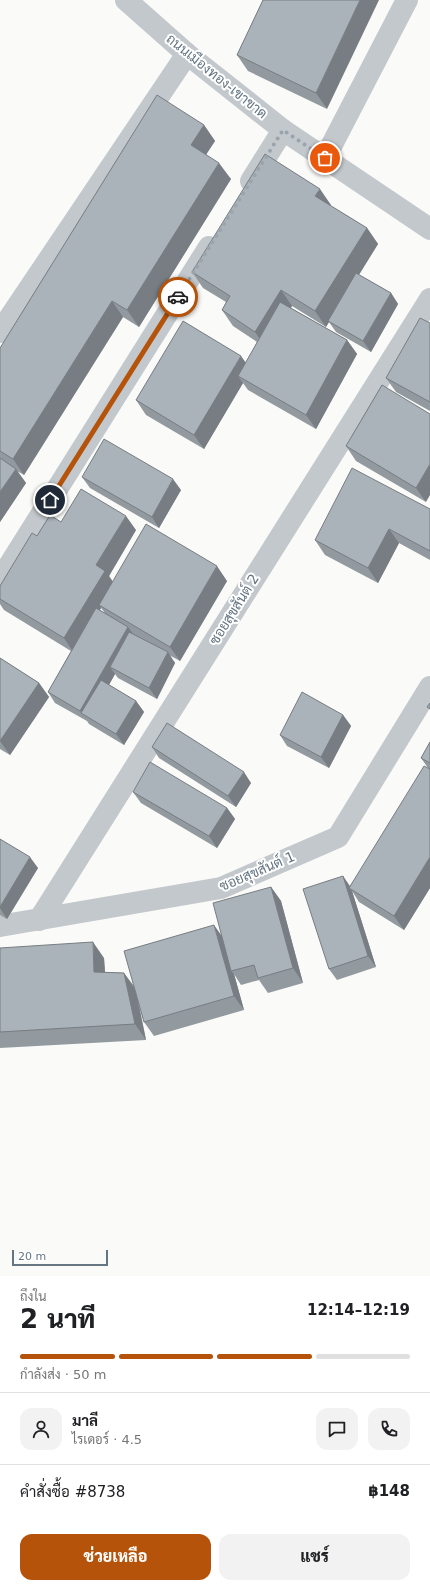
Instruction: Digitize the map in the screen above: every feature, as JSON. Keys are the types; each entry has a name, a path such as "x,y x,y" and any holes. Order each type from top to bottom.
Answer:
{"street":[{"name":"ถนนเมืองทอง-เขาขาด","path":"126,0 188,54 283,130 430,229"},
{"path":"325,158 407,0"},
{"path":"0,332 188,54"},
{"path":"241,197 283,130"},
{"path":"0,580 220,230"},
{"name":"ซอยสุขสันต์ 2","path":"39,920 430,299"},
{"name":"ซอยสุขสันต์ 1","path":"0,926 221,888 338,837 430,686"}],"building":[{"path":"263,0 360,0 316,93 237,55"},
{"path":"157,95 204,125 191,145 219,163 127,310 112,301 13,459 0,451 0,348"},
{"path":"265,154 320,189 315,196 367,228 315,311 281,290 255,332 222,310 230,296 192,272"},
{"path":"356,273 391,293 363,341 328,321"},
{"path":"280,302 347,340 306,415 238,376"},
{"path":"420,318 430,323 430,402 386,378"},
{"path":"183,321 241,356 194,435 136,400"},
{"path":"382,385 430,414 430,464 416,488 346,446"},
{"path":"104,439 173,479 152,517 82,477"},
{"path":"0,458 16,469 0,492"},
{"path":"352,468 430,509 430,551 389,529 368,568 315,540"},
{"path":"81,489 126,516 96,565 105,571 64,638 0,599 0,586 32,533 37,536 50,515 61,522"},
{"path":"146,524 217,566 170,647 99,605"},
{"path":"96,608 128,627 80,711 48,692"},
{"path":"129,632 168,652 149,688 110,667"},
{"path":"0,658 39,683 0,741"},
{"path":"101,680 136,701 116,734 81,713"},
{"path":"302,692 343,715 321,757 280,735"},
{"path":"167,723 244,772 228,796 152,747"},
{"path":"430,742 430,763 421,758"},
{"path":"150,762 227,808 209,836 133,792"},
{"path":"424,766 430,769 430,857 394,916 349,888"},
{"path":"0,839 30,857 0,907"},
{"path":"343,876 368,956 329,969 303,889"},
{"path":"271,887 293,968 258,978 254,965 231,971 213,903"},
{"path":"214,925 234,996 144,1022 124,951"},
{"path":"93,942 94,972 124,973 135,1024 0,1032 0,948"}],"way so far":[{"path":"178,297 283,130 325,158"}],"route":[{"path":"50,500 178,297"}]}
